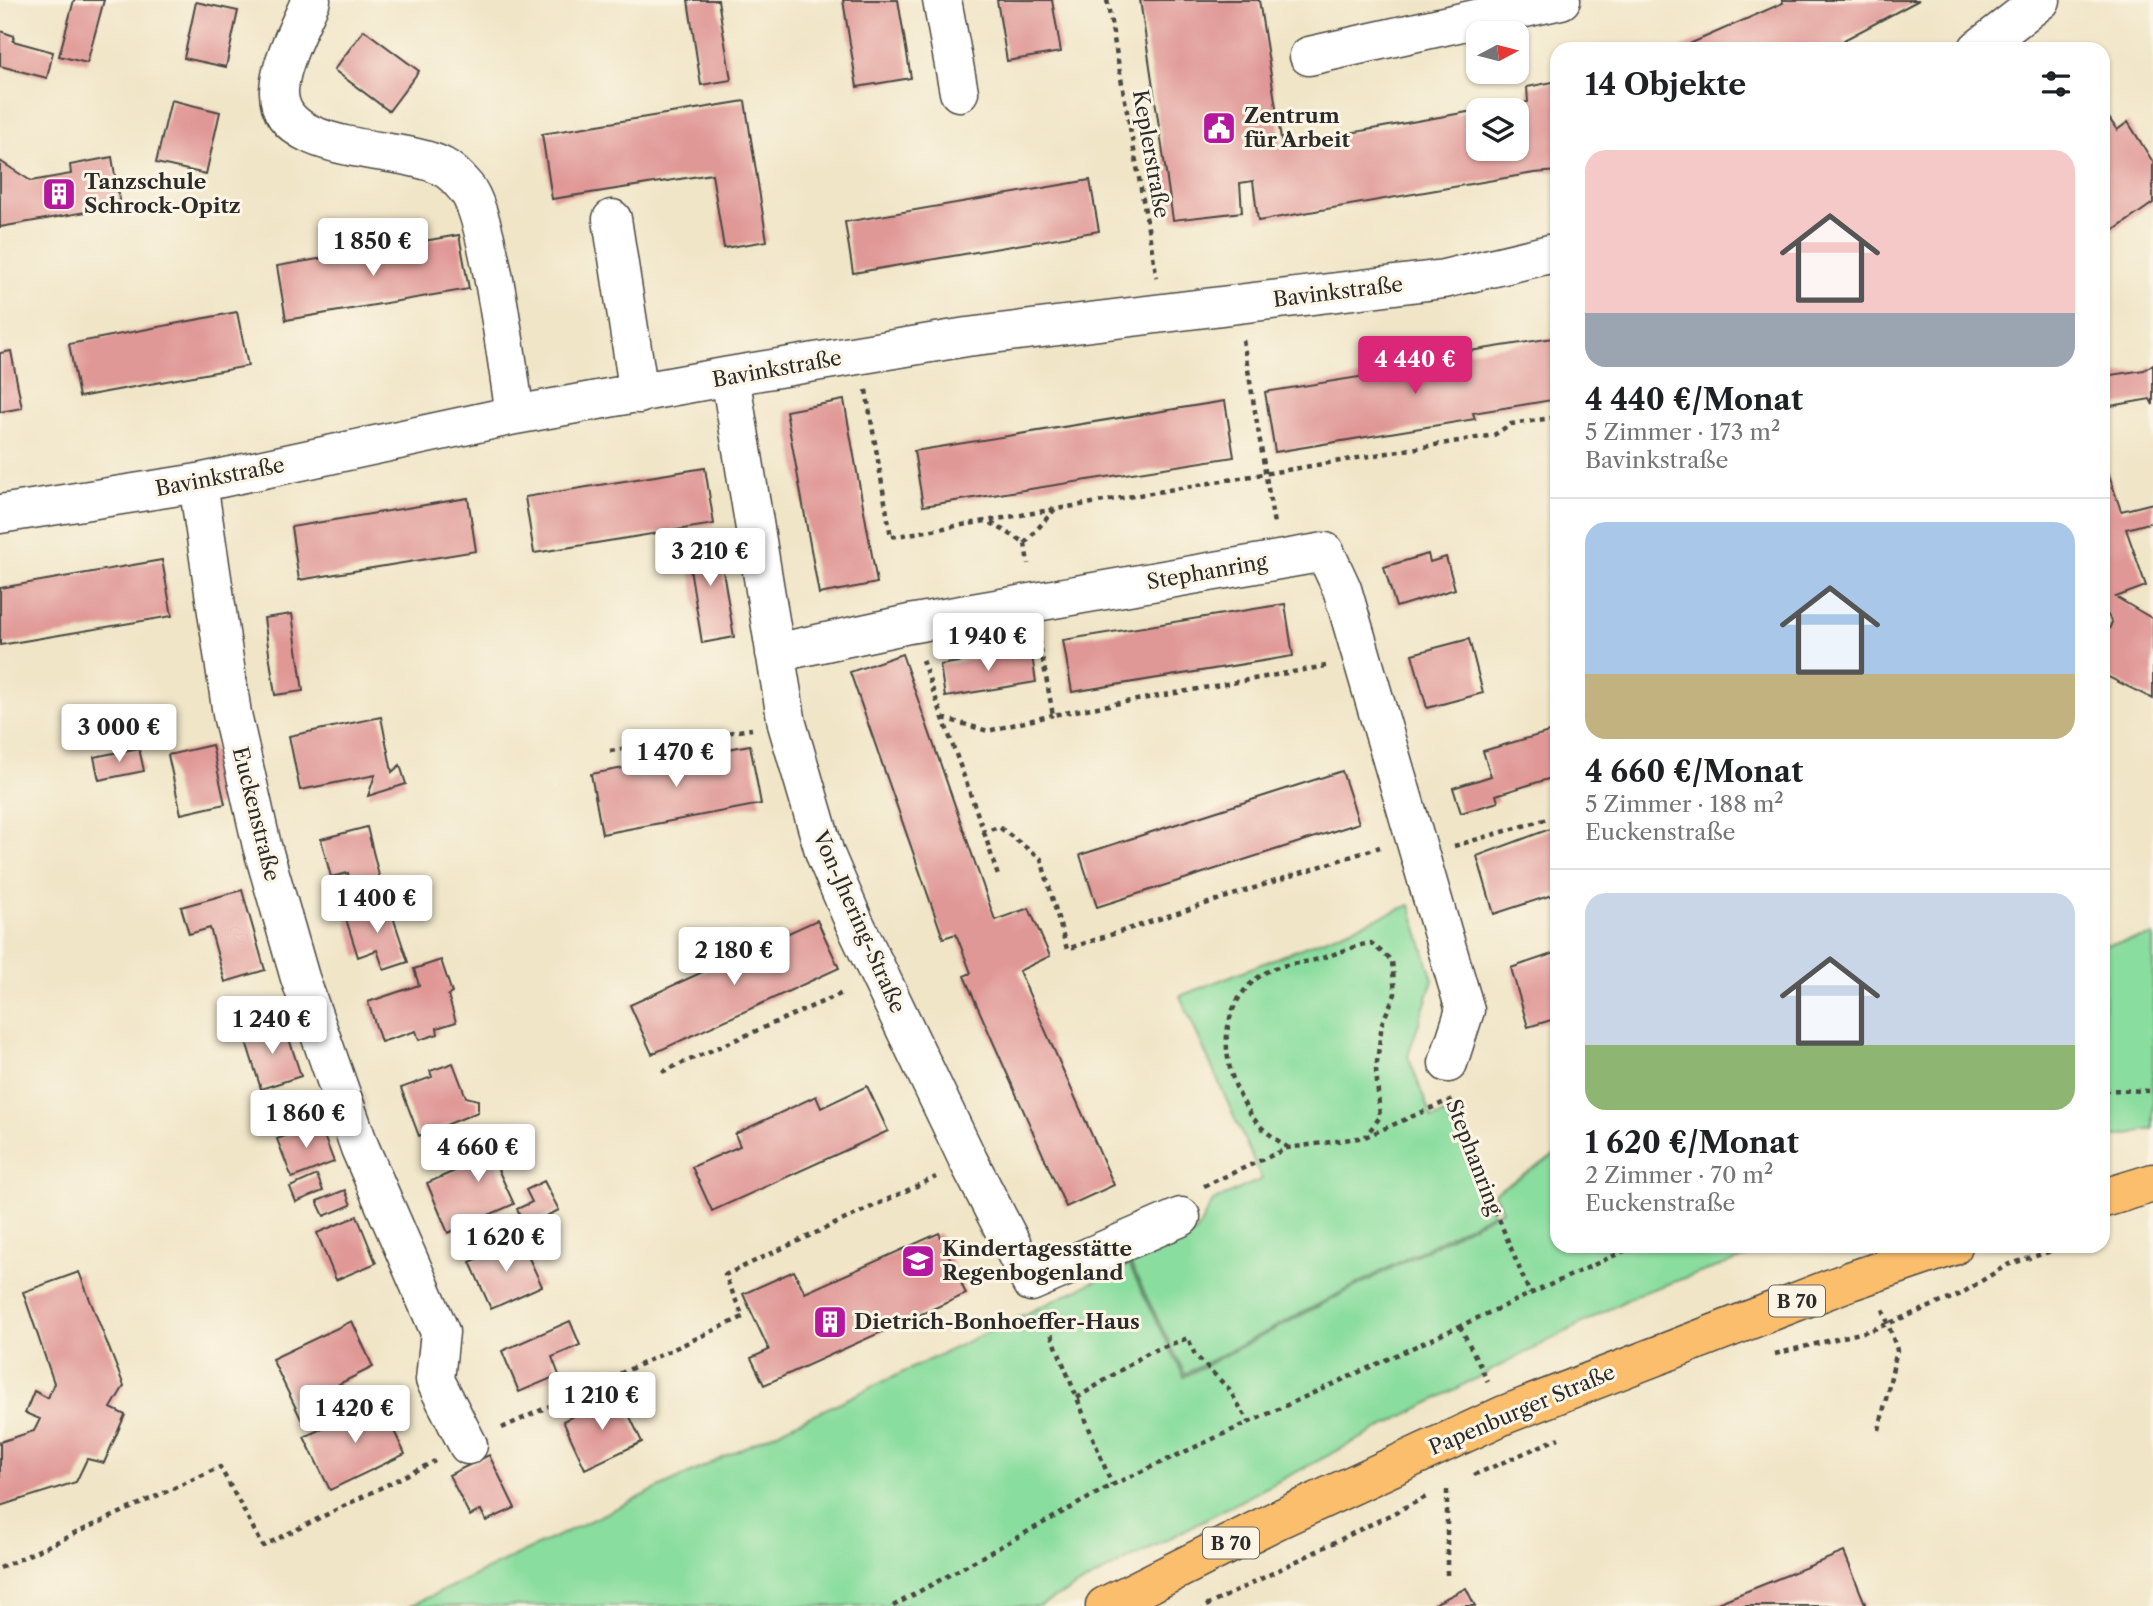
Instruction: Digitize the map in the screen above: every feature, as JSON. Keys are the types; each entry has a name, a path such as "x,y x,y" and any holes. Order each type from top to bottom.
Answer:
{"main road":[{"path":"2110,1196 2153,1183"},
{"name":"Papenburger Straße","path":"1105,1606 1288,1514 1504,1415 1870,1273 1931,1253"}],"street":[{"path":"311,0 292,43 279,90 284,113 302,133 444,167 468,190 482,224 515,415"},
{"path":"942,0 959,92"},
{"path":"1309,56 1561,0"},
{"path":"1987,42 2041,0"},
{"path":"612,219 639,394"},
{"name":"Bavinkstraße","path":"0,514 198,483 515,415 730,376 967,337 1444,279 1550,254"},
{"name":"Von-Jhering-Straße","path":"730,376 787,724 825,853 969,1162 1031,1282"},
{"name":"Euckenstraße","path":"198,483 232,714 262,846 300,978 360,1148 415,1280 440,1332 435,1380 468,1445"},
{"name":"Stephanring","path":"775,653 909,624 1325,552 1342,589 1465,1010 1448,1082"},
{"path":"1031,1282 1181,1217"}],"path":[{"name":"Keplerstraße","path":"1107,0 1164,314"},
{"path":"1237,305 1280,559"},
{"path":"860,355 891,537 990,523 1056,509 1266,476 1494,435 1511,424 1550,418"},
{"path":"1053,715 1032,602 1025,543 1056,509"},
{"path":"990,523 1025,543"},
{"path":"909,624 998,876"},
{"path":"943,718 988,730 1053,715 1362,659"},
{"path":"610,751 787,724"},
{"path":"984,832 999,827 1041,859 1067,949 1417,846 1550,818"},
{"path":"1288,1148 1256,1121 1232,1080 1225,1028 1239,992 1264,972 1296,961 1320,959 1347,947 1371,943 1392,961 1395,994 1382,1023 1376,1070 1380,1117 1365,1137"},
{"path":"662,1072 881,976"},
{"path":"1181,1217 1200,1188 1288,1148 1365,1137 1448,1082"},
{"name":"Stephanring","path":"1448,1082 1530,1294"},
{"path":"2110,1090 2153,1091"},
{"path":"0,1568 220,1467 263,1546 468,1445 743,1317 725,1275 969,1162"},
{"path":"893,1606 1112,1485 1621,1253"},
{"path":"1765,1357 1888,1323 1958,1295 2007,1265 2045,1253"},
{"path":"1870,1273 1897,1350 1879,1430"},
{"path":"1031,1282 1112,1485"},
{"path":"1077,1398 1149,1352 1188,1338 1195,1355 1228,1388 1248,1422"},
{"path":"1470,1476 1570,1433"},
{"path":"1206,1606 1459,1481"},
{"path":"1447,1486 1447,1575"}],"green space":[{"path":"1410,905 1433,980 1408,1056 1432,1119 1447,1113 1493,1213 1185,1374 1130,1263 1195,1234 1213,1201 1262,1179 1180,996"},
{"path":"2153,936 2153,1129 2110,1138 2110,944"},
{"path":"1550,1158 1550,1253 1758,1253 1638,1294 1039,1606 410,1606 1129,1265 1184,1377 1502,1210 1494,1193"}],"building":[{"path":"74,0 104,0 87,63 59,56"},
{"path":"688,0 718,0 731,80 701,85"},
{"path":"843,0 898,0 911,78 857,87"},
{"path":"997,0 1052,0 1061,52 1007,61"},
{"name":"Zentrum für Arbeit","path":"1140,0 1259,0 1282,145 1466,112 1466,161 1529,161 1527,87 1550,83 1550,172 1258,221 1253,181 1240,183 1242,212 1173,220"},
{"path":"1782,0 1919,0 1844,40 1845,42 1694,42 1783,3"},
{"path":"196,2 238,11 226,67 184,58"},
{"path":"364,30 419,71 389,111 334,70"},
{"path":"0,31 14,36 13,41 53,52 47,78 0,66"},
{"path":"171,100 220,112 206,174 156,163"},
{"path":"745,101 767,241 724,248 712,174 552,199 542,134"},
{"path":"2110,120 2117,130 2128,122 2153,162 2153,203 2110,233"},
{"name":"Tanzschule Schrock-Opitz","path":"112,157 120,206 0,227 0,161 31,181 71,174 70,165"},
{"path":"1090,180 1099,231 853,273 845,222"},
{"path":"459,235 469,289 286,320 277,266"},
{"path":"237,312 248,366 79,397 69,344"},
{"path":"1550,338 1550,400 1473,413 1475,419 1275,452 1265,392 1465,360 1463,352"},
{"path":"11,351 22,408 0,412 0,353"},
{"path":"2153,364 2153,405 2150,399 2110,406 2110,375 2144,370"},
{"path":"844,400 877,583 819,594 786,411"},
{"path":"1225,401 1234,457 923,506 914,451"},
{"path":"705,468 714,524 534,553 525,497"},
{"path":"2110,478 2121,511 2153,503 2153,522 2126,529 2146,586 2116,597 2153,619 2153,699 2110,678"},
{"path":"468,498 476,551 299,580 291,527"},
{"path":"725,536 728,557 721,559 734,637 702,643 686,543"},
{"path":"1428,554 1430,562 1446,557 1455,589 1396,607 1384,567"},
{"path":"162,560 172,616 0,645 0,588"},
{"path":"1285,604 1293,656 1072,692 1063,640"},
{"path":"292,614 303,691 275,695 264,618"},
{"path":"1469,639 1483,693 1427,708 1412,654"},
{"path":"1031,649 1036,682 945,697 940,665"},
{"path":"902,654 995,920 1029,908 1050,956 1019,971 1114,1185 1066,1207 964,976 971,973 956,934 943,938 850,672"},
{"path":"381,717 392,772 400,765 406,784 368,796 375,775 300,790 289,736"},
{"path":"1549,732 1550,778 1496,795 1498,802 1461,813 1453,788 1491,776 1483,751"},
{"path":"212,745 225,804 181,814 168,755"},
{"path":"750,745 761,804 602,834 591,774"},
{"path":"139,748 144,771 99,780 94,757"},
{"path":"1342,771 1359,823 1097,907 1080,855"},
{"path":"367,827 380,880 351,887 348,873 331,877 321,839"},
{"path":"1550,829 1550,896 1494,914 1477,856"},
{"path":"242,890 265,970 225,982 210,928 189,934 181,907"},
{"path":"388,902 408,962 384,970 377,950 358,957 345,916"},
{"path":"817,920 839,968 652,1054 630,1005"},
{"path":"1550,955 1550,1020 1528,1027 1511,968"},
{"path":"441,960 452,993 448,995 456,1022 437,1028 438,1034 419,1040 416,1031 381,1042 368,1002 419,985 414,969"},
{"path":"284,1023 301,1076 261,1089 244,1035"},
{"path":"453,1063 466,1097 478,1100 478,1112 419,1136 401,1088 432,1077 430,1071"},
{"path":"867,1086 888,1131 712,1211 692,1167 740,1146 735,1134 816,1096 821,1108"},
{"path":"319,1123 334,1162 292,1178 277,1139"},
{"path":"522,1128 531,1150 496,1165 514,1204 448,1233 427,1183 487,1157 483,1145"},
{"path":"317,1175 323,1191 296,1202 290,1187"},
{"path":"544,1181 559,1210 525,1226 517,1209 532,1202 526,1190"},
{"path":"345,1190 351,1205 324,1216 317,1201"},
{"path":"357,1216 376,1263 336,1280 317,1233"},
{"name":"Dietrich-Bonhoeffer-Haus","path":"939,1233 966,1294 764,1385 751,1358 769,1350 743,1294 794,1271 805,1293"},
{"path":"520,1239 542,1286 491,1309 470,1262"},
{"path":"79,1272 124,1386 111,1408 125,1415 104,1463 87,1459 76,1482 0,1506 0,1442 34,1431 40,1419 25,1413 34,1391 48,1398 54,1383 23,1292"},
{"path":"352,1321 373,1367 339,1384 348,1402 303,1423 272,1359"},
{"path":"570,1321 580,1345 552,1357 559,1375 519,1392 502,1351"},
{"path":"619,1394 642,1442 585,1469 563,1421"},
{"path":"380,1401 405,1454 330,1490 304,1437"},
{"path":"489,1455 515,1508 486,1521 481,1510 470,1516 449,1475"},
{"path":"1844,1552 1866,1606 1710,1606"},
{"path":"1466,1588 1475,1606 1430,1606"}],"place":[{"name":"Zentrum für Arbeit","path":"1219,128"},
{"name":"Tanzschule Schrock-Opitz","path":"59,194"},
{"name":"Kindertagesstätte Regenbogenland","path":"918,1261"},
{"name":"Dietrich-Bonhoeffer-Haus","path":"830,1322"}]}
